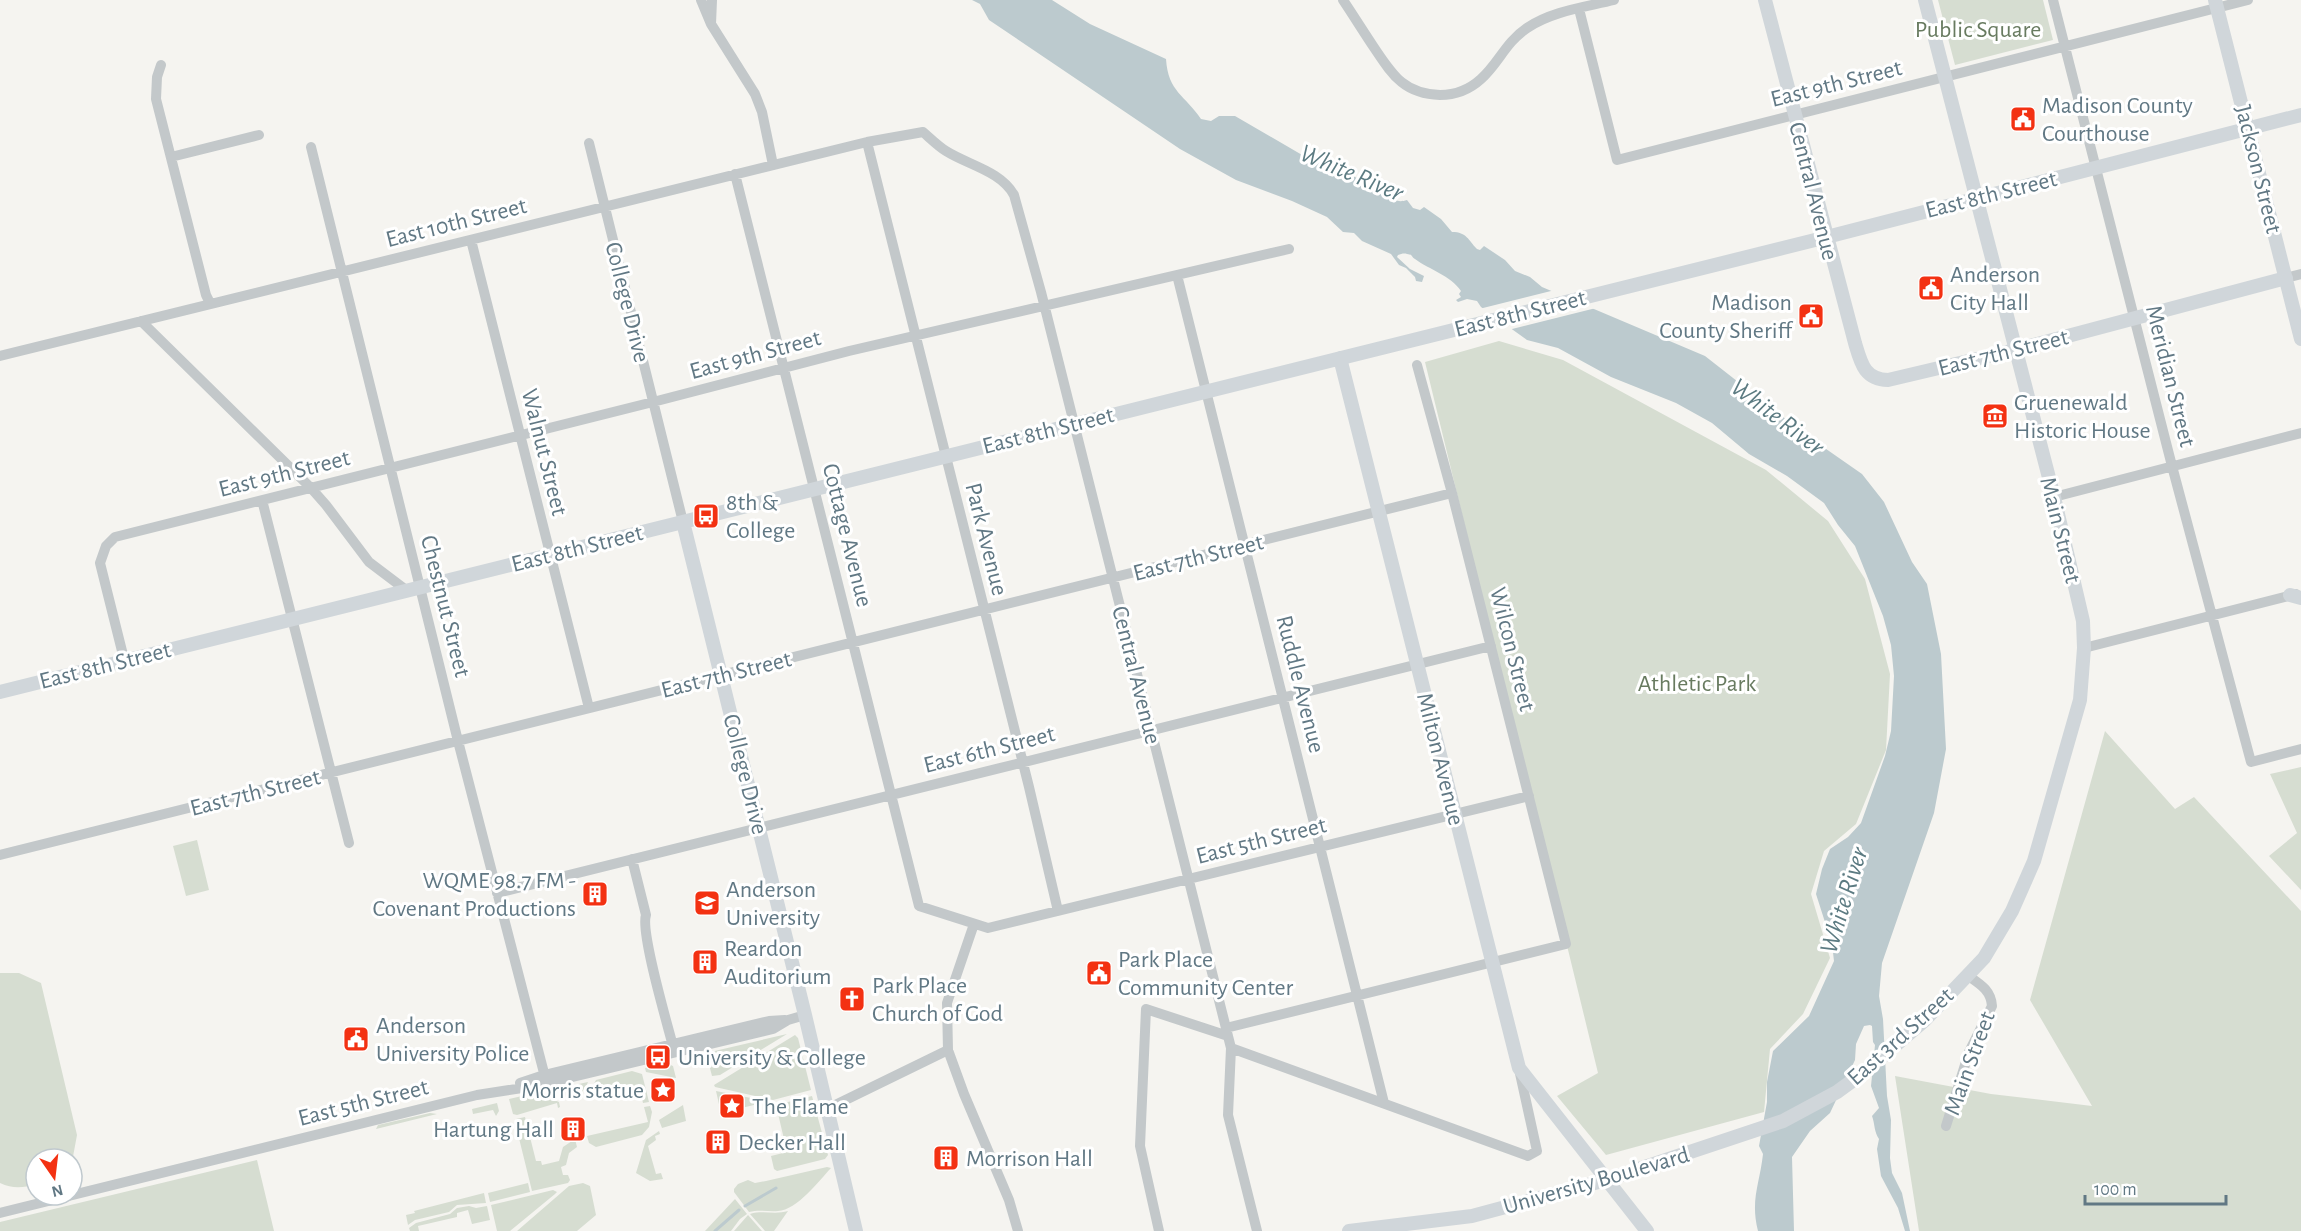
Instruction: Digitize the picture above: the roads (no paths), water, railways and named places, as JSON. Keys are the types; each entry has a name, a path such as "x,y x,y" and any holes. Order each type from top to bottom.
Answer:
{"main road":[{"name":"Central Avenue","path":"1766,0 1795,115 1821,239 1862,367 1872,377"},
{"name":"Main Street","path":"1925,0 2084,621 2080,700 2034,861 2012,911 1990,949"},
{"name":"Jackson Street","path":"2216,4 2301,339"},
{"name":"East 8th Street","path":"0,692 124,659 292,620 1206,390 1821,239 2301,115"},
{"name":"East 7th Street","path":"1872,377 1888,380 2015,350 2286,278"},
{"name":"Milton Avenue","path":"1340,358 1519,1068"},
{"name":"College Drive","path":"683,522 856,1231"},
{"name":"East 3rd Street","path":"1735,1139 1784,1121 1837,1092 1885,1056 1924,1021 1990,949"},
{"path":"1519,1068 1647,1231"},
{"name":"University Boulevard","path":"1349,1231 1472,1216 1606,1180 1735,1139"}],"street":[{"path":"701,0 711,24 755,94 762,112 773,165"},
{"path":"711,24 712,0"},
{"path":"1343,0 1394,77 1412,90 1445,95 1474,85 1512,40 1528,27 1553,16 1614,0"},
{"path":"1759,0 1772,24"},
{"name":"Meridian Street","path":"2054,0 2172,466 2251,762 2301,749"},
{"name":"East 9th Street","path":"1579,9 1617,160 2065,46 2216,4 2248,0"},
{"path":"161,65 156,76 156,99 210,303"},
{"name":"East 10th Street","path":"0,356 735,174 867,142 923,132"},
{"name":"Central Avenue","path":"923,132 945,150 999,178 1010,187 1014,195 1045,305 1231,1048 1228,1115 1257,1231"},
{"path":"171,157 259,135"},
{"name":"Park Avenue","path":"867,142 1058,911"},
{"name":"College Drive","path":"589,143 683,522"},
{"name":"Chestnut Street","path":"311,147 390,468 413,588 458,741 544,1073"},
{"name":"Cottage Avenue","path":"735,174 919,906"},
{"name":"Walnut Street","path":"471,240 589,708"},
{"name":"East 9th Street","path":"124,659 101,567 101,554 115,537 849,351 1289,249"},
{"path":"2286,278 2301,274"},
{"name":"Ruddle Avenue","path":"1177,275 1384,1103"},
{"path":"141,321 311,488 369,562 413,588"},
{"name":"Wilcon Street","path":"1416,364 1452,493 1566,944 1492,963"},
{"path":"2054,497 2301,433"},
{"name":"East 7th Street","path":"0,855 1452,493"},
{"path":"262,500 349,843"},
{"path":"2084,648 2298,595"},
{"name":"East 6th Street","path":"496,893 1491,646"},
{"name":"East 5th Street","path":"919,906 988,928 1529,796"},
{"path":"632,859 646,915 644,921 673,1048"},
{"path":"974,924 947,1002 948,1050 1006,1193 1018,1231"},
{"path":"1159,1231 1140,1146 1146,1009 1227,1032 1357,996 1492,963"},
{"name":"Main Street","path":"1946,1126 1969,1052 1992,1006 1992,998 1985,988 1967,975"},
{"name":"East 5th Street","path":"0,1213 477,1095 535,1086 673,1048 773,1029 788,1020 805,1015"},
{"path":"1231,1048 1384,1103"},
{"path":"827,1109 948,1050"},
{"name":"Milton Avenue","path":"1384,1103 1528,1156 1537,1151 1519,1068"}],"water":[{"name":"White River","path":"972,0 1052,0 1090,24 1166,59 1167,70 1174,86 1201,119 1211,121 1219,116 1235,116 1309,159 1325,162 1365,182 1383,186 1392,198 1398,201 1407,200 1413,208 1420,210 1424,207 1441,219 1452,232 1464,235 1477,249 1480,250 1484,246 1505,260 1515,271 1530,277 1542,287 1705,356 1806,435 1862,474 1884,502 1912,562 1927,584 1941,654 1946,749 1934,813 1882,963 1879,996 1891,1120 1890,1158 1892,1173 1902,1193 1910,1231 1905,1231 1898,1208 1881,1176 1877,1149 1879,1139 1872,1116 1879,1108 1871,1086 1875,1045 1870,1025 1864,1026 1856,1044 1855,1060 1830,1113 1810,1131 1792,1157 1794,1231 1758,1231 1756,1220 1755,1201 1763,1154 1759,1146 1773,1051 1809,1016 1834,961 1832,944 1816,894 1822,869 1830,849 1848,837 1861,823 1885,756 1891,731 1894,676 1891,645 1883,616 1855,546 1824,503 1787,476 1749,454 1712,423 1676,403 1611,377 1558,348 1527,340 1481,307 1477,301 1467,299 1458,302 1456,300 1461,297 1459,294 1461,291 1456,285 1410,255 1402,254 1397,257 1410,269 1424,276 1422,282 1416,281 1415,277 1399,265 1391,254 1362,241 1354,233 1343,232 1327,217 1236,180 1180,149 989,20 980,4"}],"waterway":[{"path":"745,1206 776,1188"},
{"path":"715,1231 739,1210"}],"place":[{"name":"Madison County Courthouse","path":"2023,119"},
{"name":"Anderson City Hall","path":"1931,288"},
{"name":"Madison County Sheriff","path":"1811,316"},
{"name":"Gruenewald Historic House","path":"1995,416"},
{"name":"8th & College","path":"706,516"},
{"name":"WQME 98.7 FM - Covenant Productions","path":"595,894"},
{"name":"Anderson University","path":"707,903"},
{"name":"Reardon Auditorium","path":"705,962"},
{"name":"Park Place Community Center","path":"1099,973"},
{"name":"Park Place Church of God","path":"852,999"},
{"name":"Anderson University Police","path":"356,1039"},
{"name":"University & College","path":"658,1057"},
{"name":"Morris statue","path":"663,1090"},
{"name":"The Flame","path":"732,1106"},
{"name":"Hartung Hall","path":"573,1129"},
{"name":"Decker Hall","path":"718,1142"},
{"name":"Morrison Hall","path":"946,1158"}],"park label":[{"name":"Public Square","path":"1978,29"},
{"name":"Athletic Park","path":"1697,683"}]}
